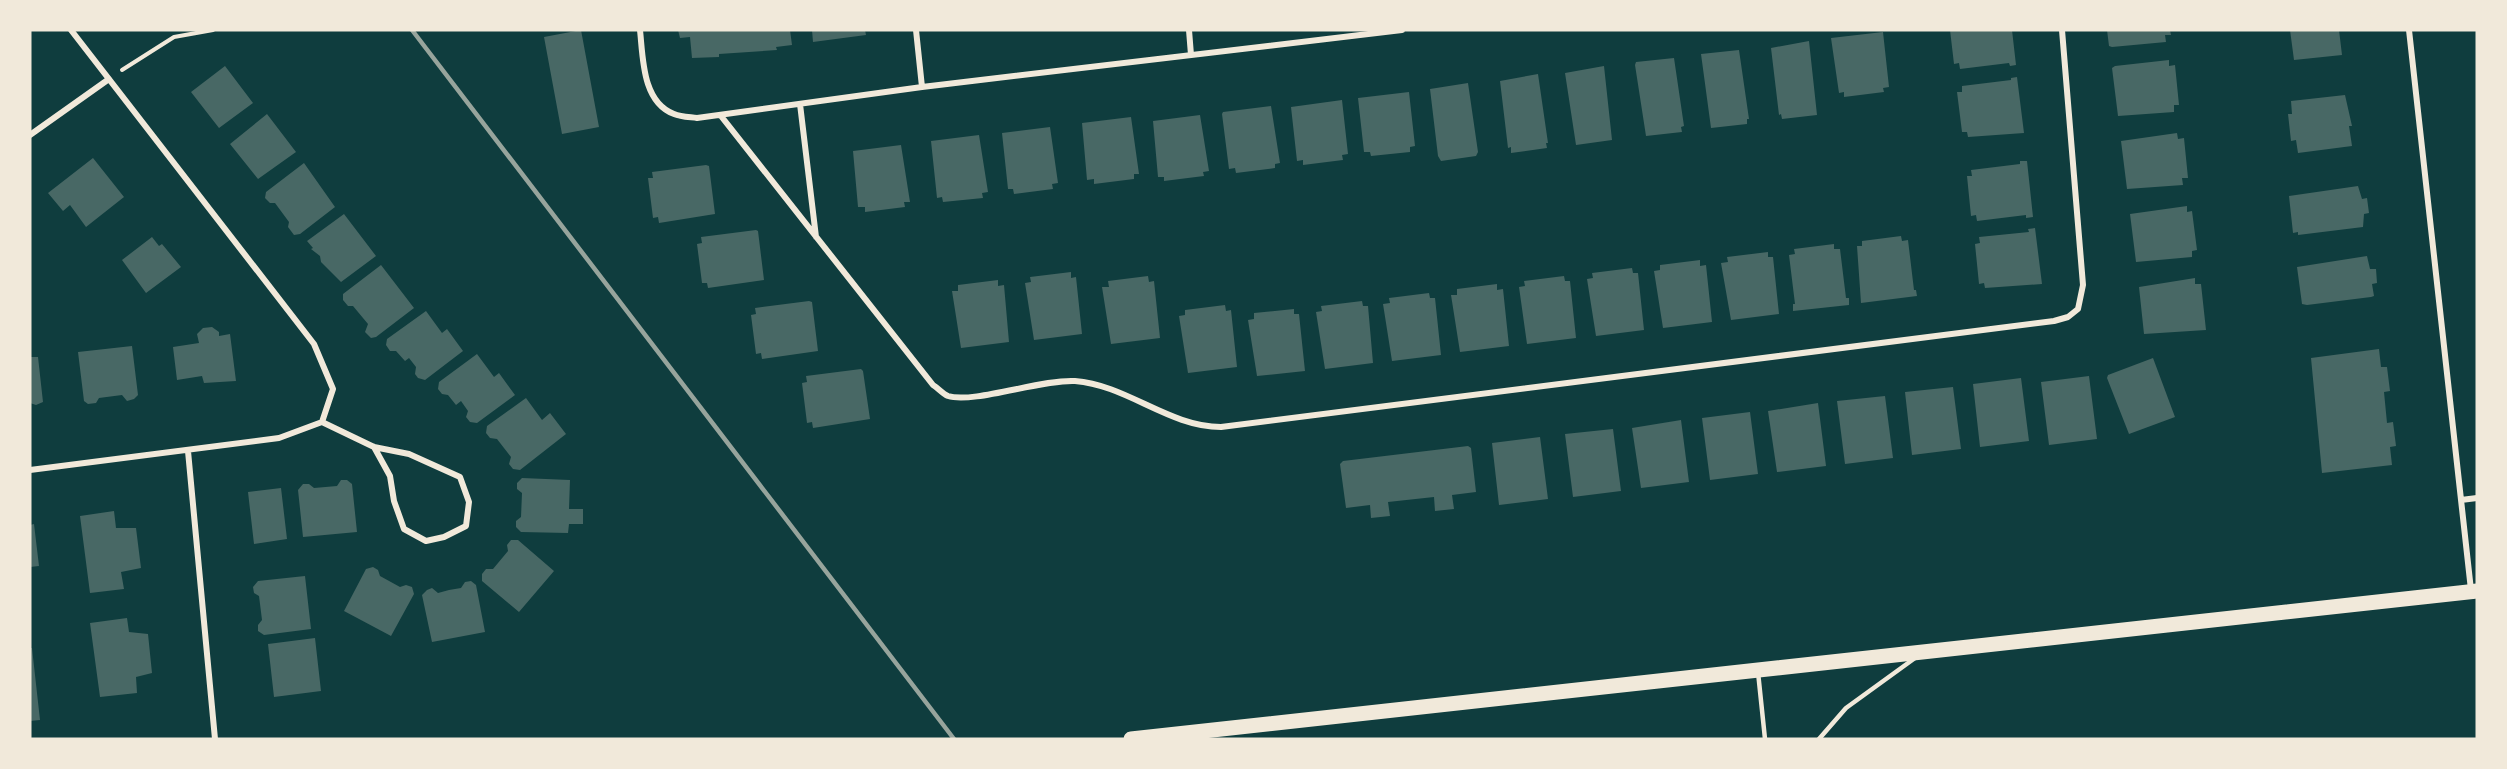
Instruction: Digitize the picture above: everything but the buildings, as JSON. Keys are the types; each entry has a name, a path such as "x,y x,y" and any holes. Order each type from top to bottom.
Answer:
{"main road":[{"path":"1131,739 2474,592"}],"street":[{"path":"71,30 314,344 333,390 322,422"},
{"path":"640,30 650,88 658,103 673,114 697,118 922,87 1402,30"},
{"path":"916,30 922,87"},
{"path":"1189,30 1191,56"},
{"path":"721,116 933,385 948,396 972,396 1056,381 1077,381 1101,387 1202,427 1221,427 2054,321 2068,317 2078,309 2083,285 2062,30"},
{"path":"2409,30 2460,500 2474,592"},
{"path":"30,135 109,79"},
{"path":"800,104 816,238"},
{"path":"30,470 279,438 322,422 374,447 409,454 460,477 469,502 466,526 444,537 426,541 404,529 394,501 390,476 374,447"},
{"path":"188,451 215,739"},
{"path":"2460,500 2477,498"}],"lane":[{"path":"1819,739 1846,708 1923,652"},
{"path":"1757,670 1765,739"}],"path":[{"path":"109,79 174,37 213,30"}],"railway":[{"path":"412,30 954,739"}]}
